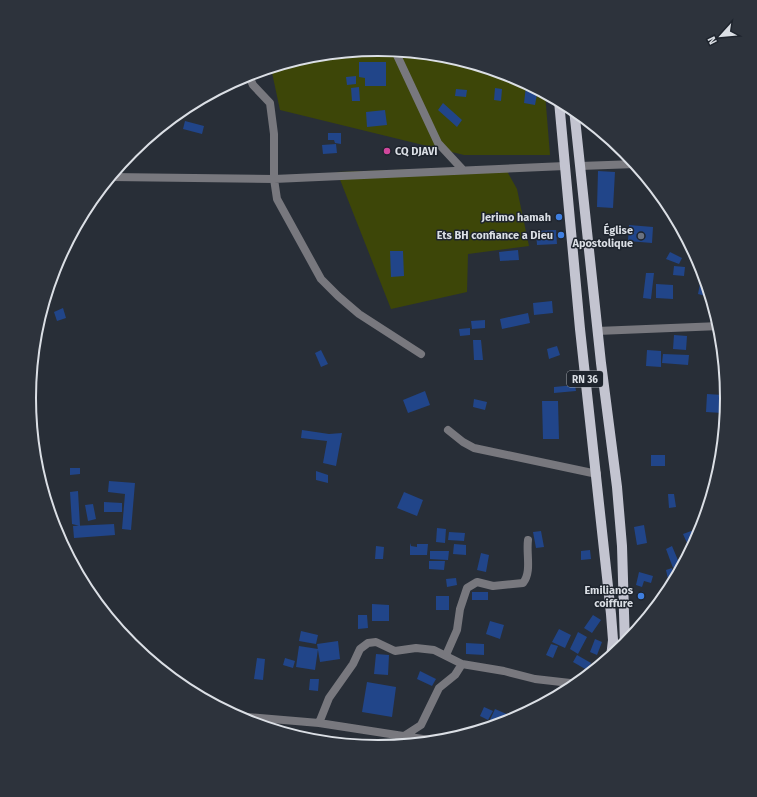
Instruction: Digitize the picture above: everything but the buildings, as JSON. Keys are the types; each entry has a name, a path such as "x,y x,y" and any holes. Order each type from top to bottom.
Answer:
{"main road":[{"name":"RN 36","path":"560,108 580,329 597,474 611,614 613,640 612,649"},
{"name":"RN 36","path":"575,118 597,331 622,539 625,637"}],"street":[{"path":"398,57 438,142 463,170"},
{"path":"250,81 252,85 270,104 274,134 274,179 277,198 321,279 359,314 421,354"},
{"path":"580,166 628,164"},
{"path":"118,177 274,179 565,166"},
{"path":"597,331 713,326"},
{"path":"448,430 463,442 474,448 597,474"},
{"path":"446,656 457,630 460,609 467,588 477,582 493,586 523,583 528,572 528,540"},
{"path":"319,723 329,698 353,664 360,649 368,643 376,642 395,651 416,648 434,650 462,664 504,671 535,679 569,683"},
{"path":"402,740 404,736 421,725 439,688 455,675 462,664"},
{"path":"254,718 319,723 419,738"}],"green space":[{"path":"378,56 423,59 489,74 530,91 546,100 550,155 464,155 280,110 272,73 334,59"},
{"path":"504,166 517,189 529,246 468,254 467,292 391,309 337,172"}],"place":[{"name":"CQ DJAVI","path":"387,151"},
{"name":"Jerimo hamah","path":"559,217"},
{"name":"Ets BH confiance a Dieu","path":"561,235"},
{"name":"Église Apostolique","path":"641,236"},
{"name":"Emilianos coiffure","path":"641,596"}]}
